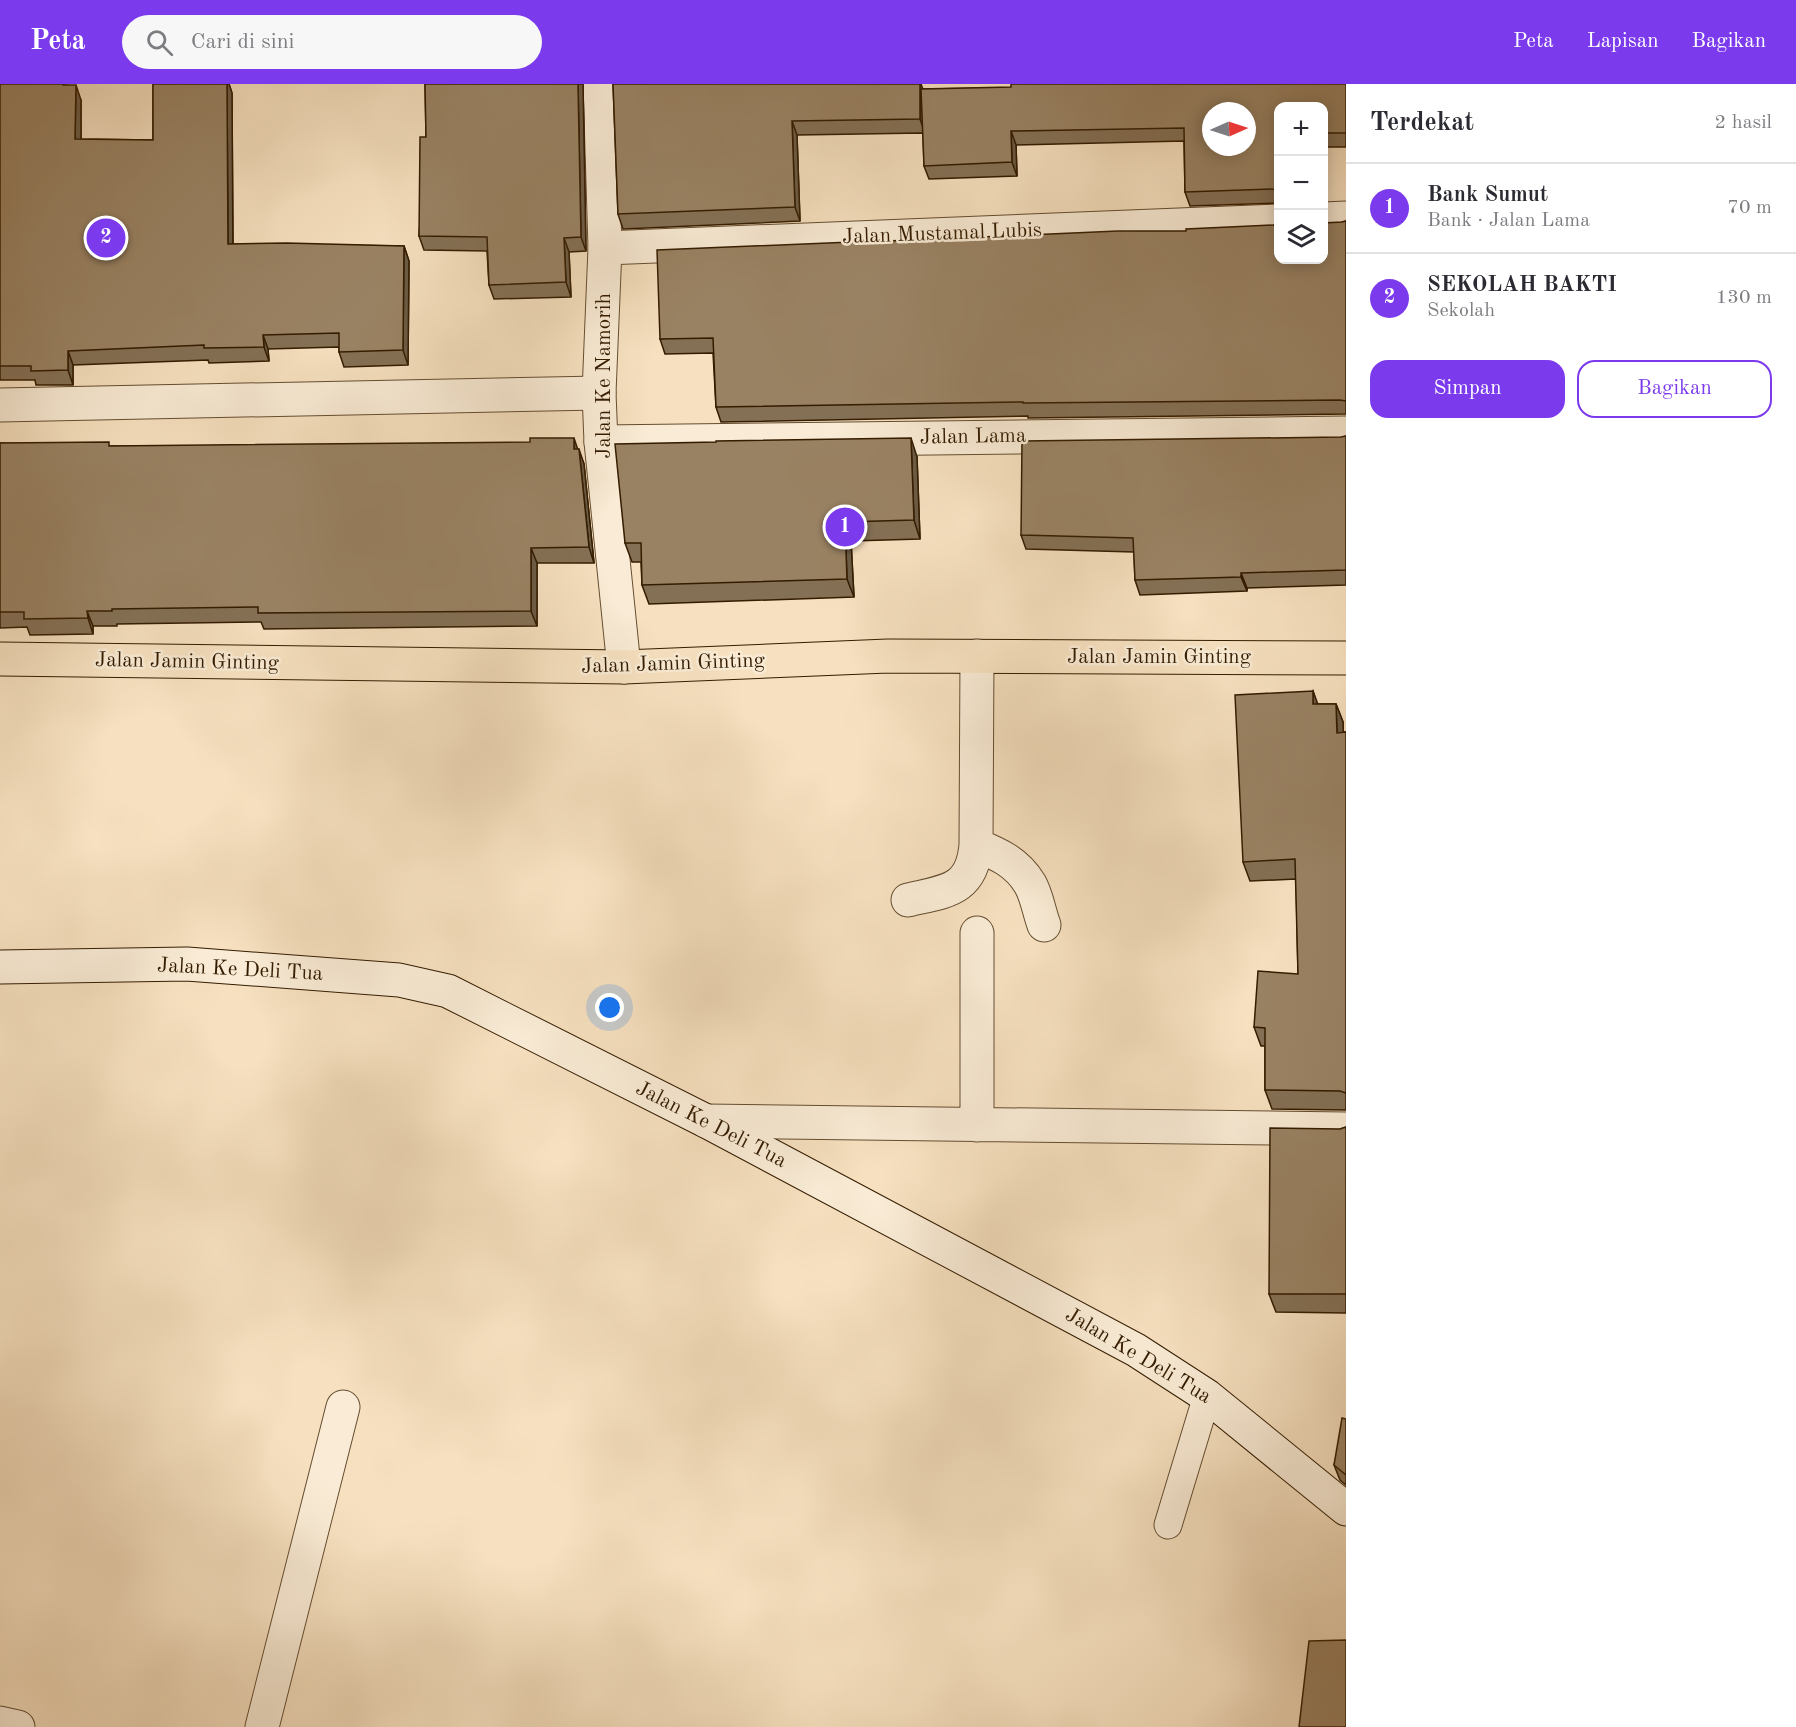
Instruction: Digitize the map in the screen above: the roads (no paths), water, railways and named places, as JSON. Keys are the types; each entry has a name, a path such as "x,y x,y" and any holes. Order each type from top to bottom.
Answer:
{"highway":[{"name":"Jalan Jamin Ginting","path":"0,659 624,667 888,656 1346,658"}],"street":[{"name":"Jalan Ke Namorih","path":"600,84 605,248 599,393 601,442 624,667"},
{"path":"1328,219 1346,218"},
{"name":"Jalan Mustamal Lubis","path":"605,248 1274,221"},
{"path":"0,405 599,393"},
{"name":"Jalan Lama","path":"601,442 1346,433"},
{"path":"908,900 941,892 962,883 974,862 977,656"},
{"path":"976,845 1012,862 1030,885 1044,925"},
{"path":"977,933 977,1125"},
{"name":"Jalan Ke Deli Tua","path":"0,967 187,964 399,980 447,991 706,1121 1136,1350 1207,1396 1346,1509"},
{"path":"706,1121 1346,1129"},
{"path":"262,1727 343,1407"},
{"path":"0,1723 18,1727"}],"lane":[{"path":"1168,1525 1207,1396"}],"place":[{"name":"SEKOLAH BAKTI","path":"106,238"},
{"name":"Bank Sumut","path":"845,527"}]}
